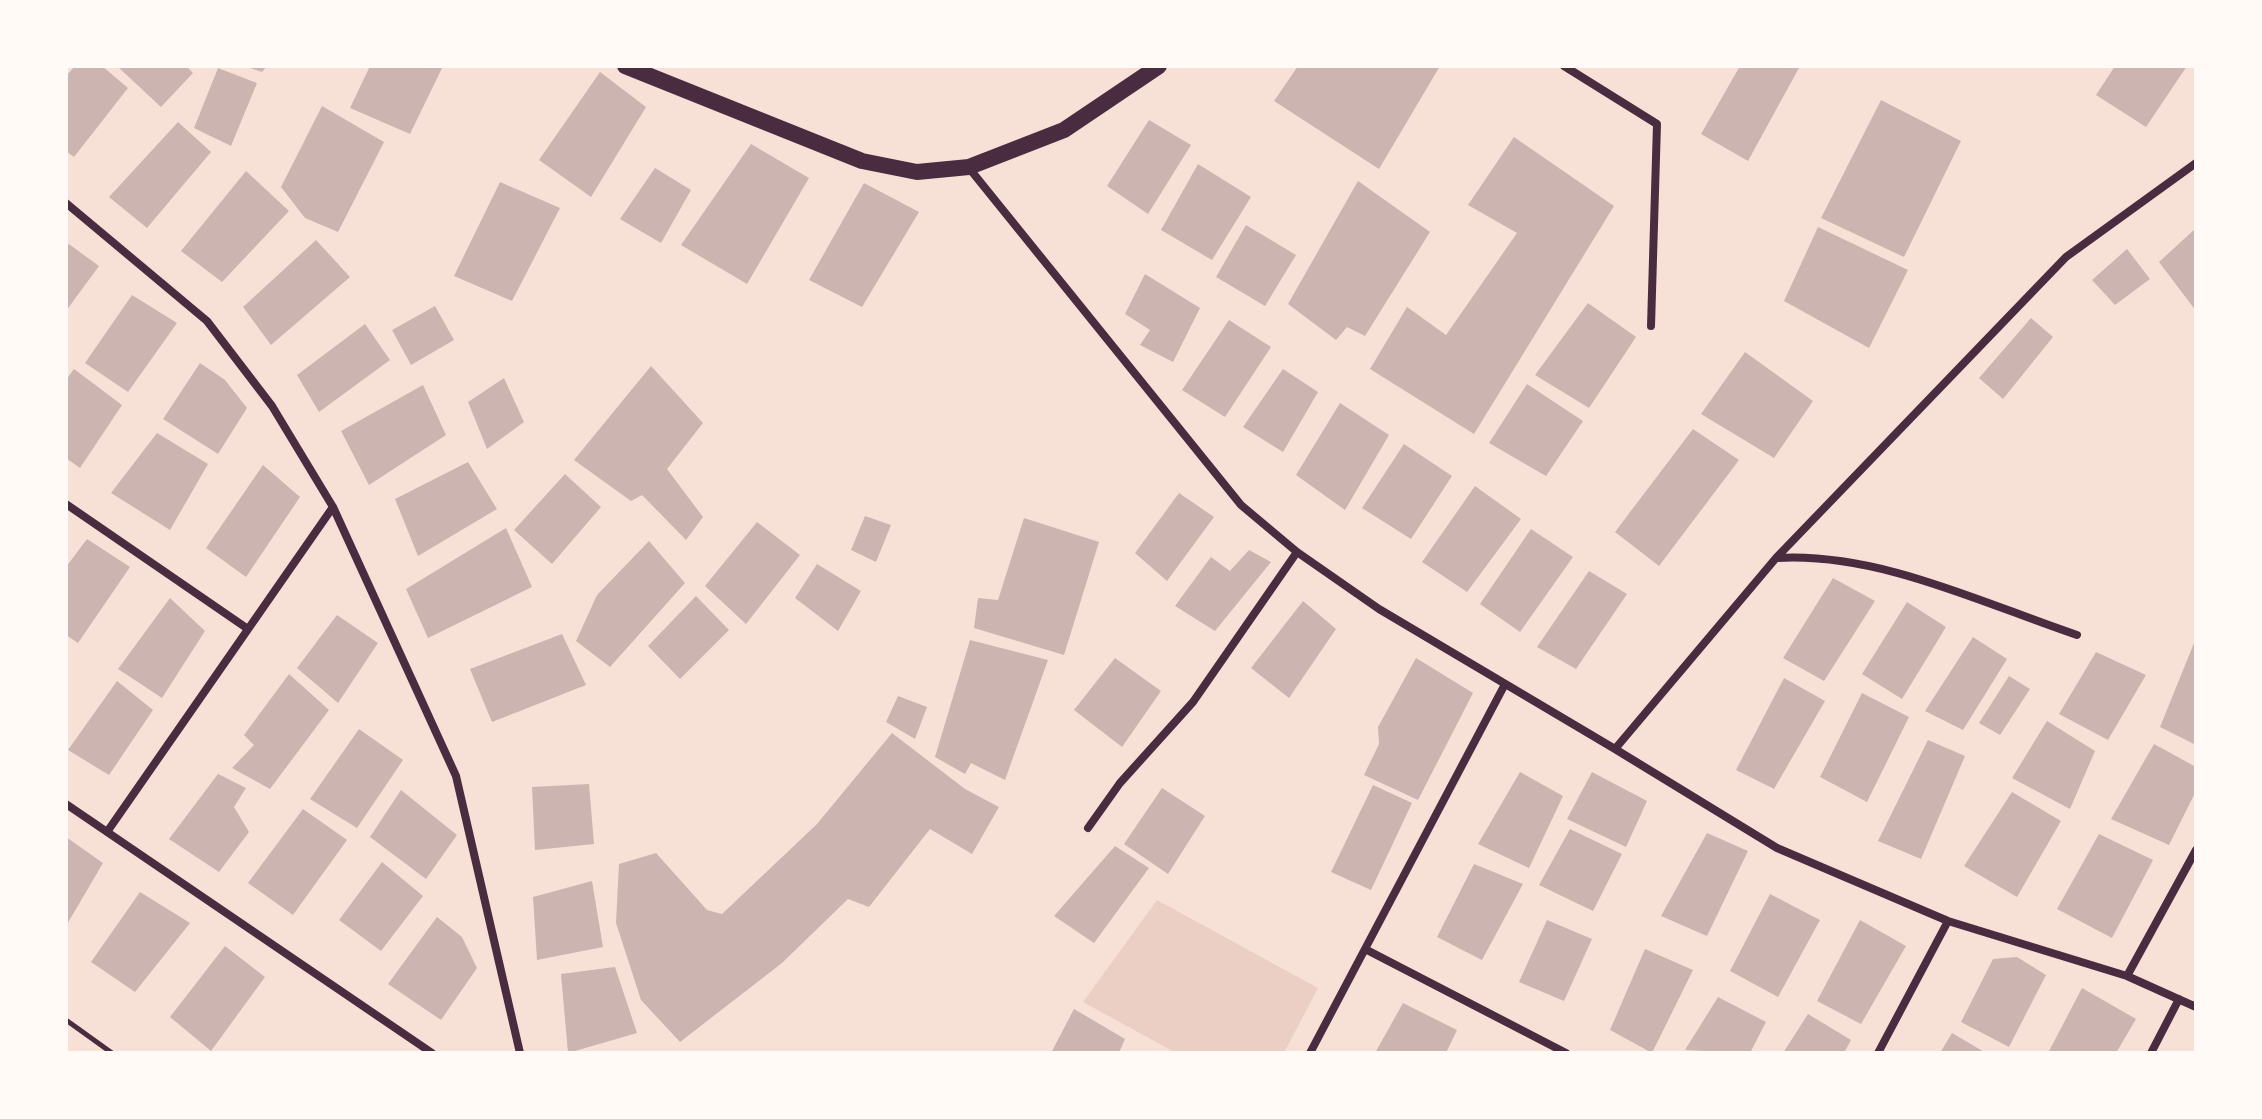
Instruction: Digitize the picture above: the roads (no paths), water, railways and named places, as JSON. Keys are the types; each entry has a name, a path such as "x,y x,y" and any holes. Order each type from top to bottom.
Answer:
{"main road":[{"path":"625,66 862,161 917,172 969,167 1064,130 1159,66"}],"street":[{"path":"1564,66 1657,124 1651,326"},
{"path":"1615,749 1776,558 2066,257 2196,163"},
{"path":"969,167 1241,505 1297,552 1379,609 1777,848 1948,921 2127,976 2196,1007"},
{"path":"66,203 207,321 272,406 333,507 456,776 520,1053"},
{"path":"66,504 248,629"},
{"path":"107,832 333,507"},
{"path":"1088,828 1120,783 1193,702 1297,552"},
{"path":"1776,558 1813,555 1859,561 2077,635"},
{"path":"1310,1053 1504,686"},
{"path":"66,804 432,1053"},
{"path":"2127,976 2196,850"},
{"path":"1878,1053 1948,921"},
{"path":"1365,949 1566,1053"},
{"path":"2151,1053 2179,999"}]}
